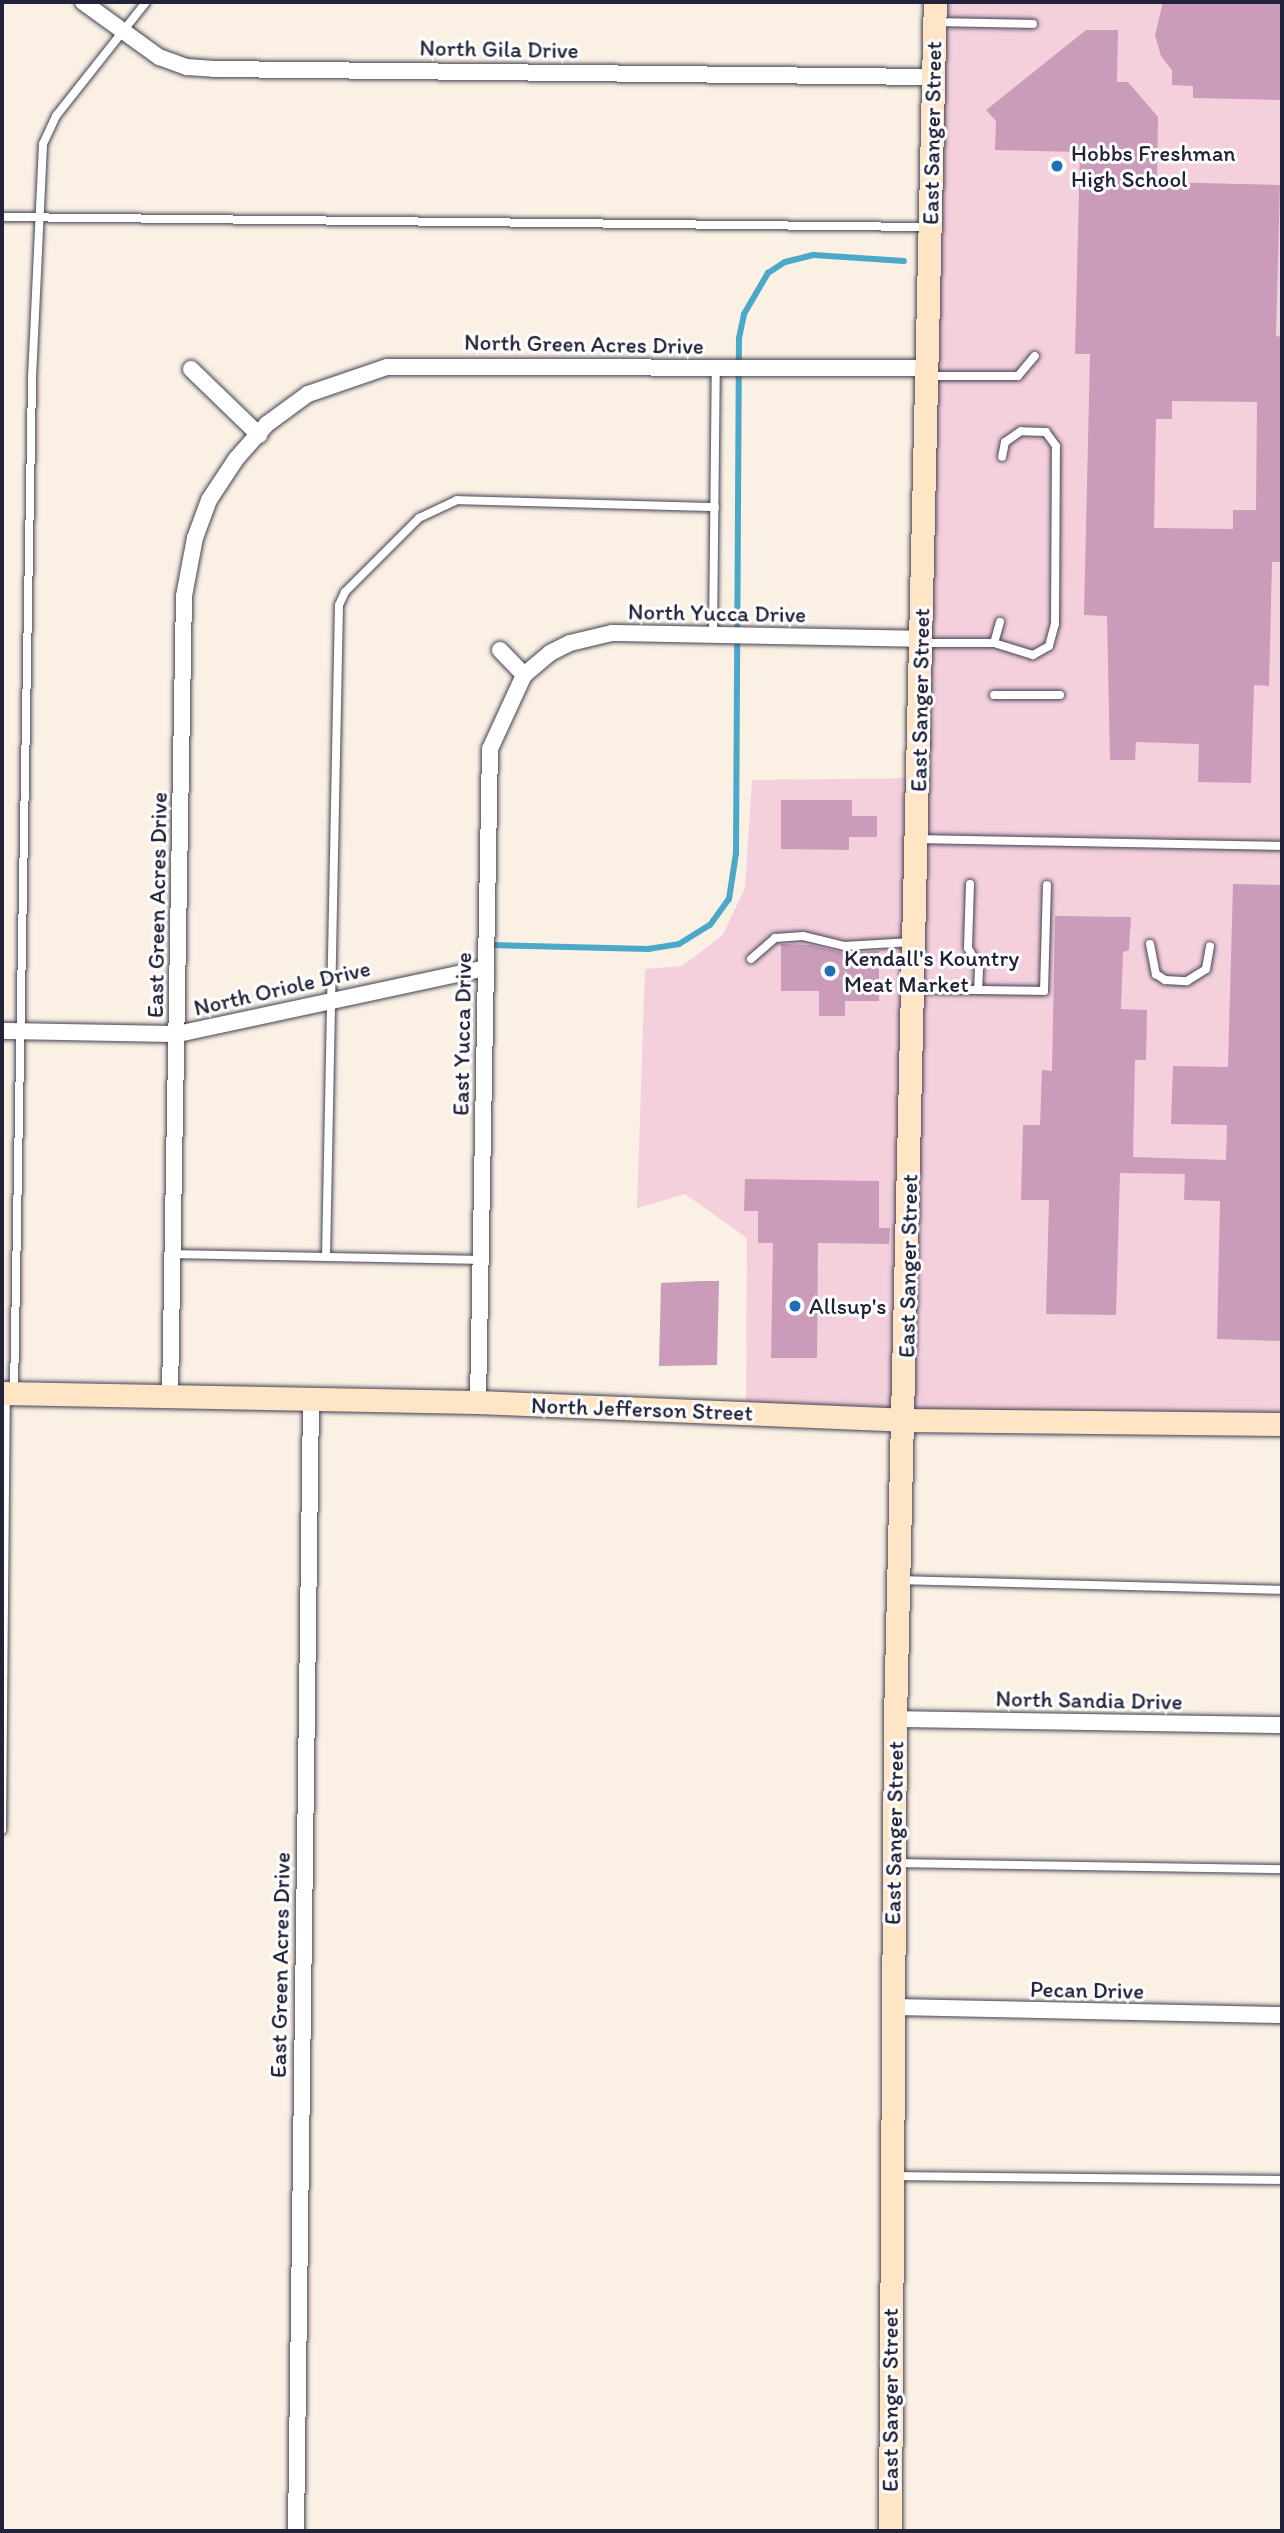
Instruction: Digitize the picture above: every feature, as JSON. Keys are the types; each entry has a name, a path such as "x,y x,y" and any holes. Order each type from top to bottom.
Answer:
{"main road":[{"name":"East Sanger Street","path":"890,2531 891,2007 895,1719 935,12"},
{"name":"North Jefferson Street","path":"7,1393 478,1402 904,1420 1282,1424"}],"street":[{"name":"North Gila Drive","path":"83,2 159,57 187,67 933,77"},
{"name":"North Green Acres Drive","path":"259,435 308,394 387,367 716,370 736,365 927,372"},
{"path":"191,369 259,435"},
{"name":"East Green Acres Drive","path":"170,1396 187,571 209,500 236,459 259,435"},
{"name":"North Yucca Drive","path":"524,675 570,643 612,633 921,641"},
{"path":"500,650 524,675"},
{"name":"East Yucca Drive","path":"478,1402 490,749 524,675"},
{"name":"North Oriole Drive","path":"2,1031 178,1034 332,998 486,968"},
{"name":"East Green Acres Drive","path":"296,2531 311,1399"},
{"name":"North Sandia Drive","path":"895,1719 1282,1725"},
{"name":"Pecan Drive","path":"891,2007 1282,2015"}],"lane":[{"path":"2,1830 7,1393 21,1032 38,218 43,144 56,116 146,2"},
{"path":"935,12 1033,24"},
{"path":"2,216 930,227"},
{"path":"927,372 1018,376 1035,356"},
{"path":"713,635 716,370"},
{"path":"921,641 993,643 1033,655 1042,653 1049,646 1055,624 1056,446 1046,432 1021,431 1005,442 1002,457"},
{"path":"326,1257 339,605 345,592 419,518 457,500 715,507"},
{"path":"993,643 1000,622"},
{"path":"994,695 1060,695"},
{"path":"917,839 1282,846"},
{"path":"970,884 968,948 979,967 978,990"},
{"path":"914,989 1044,991 1047,885"},
{"path":"751,959 775,938 803,936 844,946 915,942"},
{"path":"1150,944 1156,974 1165,981 1187,981 1206,969 1210,946"},
{"path":"173,1254 481,1260"},
{"path":"900,1580 1282,1590"},
{"path":"893,1863 1282,1869"},
{"path":"891,2176 1282,2180"}],"shaded area":[{"path":"935,2 1282,2 1282,1426 746,1413 747,1238 685,1194 637,1208 645,969 682,966 722,936 745,888 752,780 918,778"}],"building":[{"path":"1163,2 1282,2 1282,100 1193,98 1193,86 1172,85 1172,70 1161,56 1155,35"},
{"name":"Hobbs Freshman High School","path":"1086,30 1118,30 1117,82 1128,82 1158,117 1157,182 1280,185 1276,336 1282,337 1282,562 1272,562 1269,686 1254,685 1251,783 1198,782 1199,744 1136,742 1135,760 1110,760 1107,616 1084,615 1090,354 1075,354 1080,152 995,150 996,121 986,110","holes":["1172,401 1257,402 1256,510 1233,510 1233,529 1154,528 1156,419 1172,419"]},
{"path":"781,800 852,800 852,816 877,816 877,837 849,837 849,850 781,849"},
{"path":"1233,884 1282,885 1282,1341 1217,1339 1220,1201 1184,1200 1185,1174 1120,1173 1116,1315 1046,1314 1049,1200 1021,1200 1023,1125 1040,1125 1042,1070 1052,1071 1055,916 1131,917 1129,950 1123,952 1121,1009 1147,1010 1146,1060 1135,1060 1133,1157 1226,1160 1227,1125 1171,1124 1173,1066 1228,1067"},
{"name":"Kendall's Kountry Meat Market","path":"781,944 810,945 844,953 879,951 879,1001 845,1001 845,1016 819,1016 819,991 781,991"},
{"path":"745,1179 879,1181 879,1228 890,1228 889,1244 818,1243 817,1358 771,1358 773,1243 758,1243 758,1211 744,1211"},
{"path":"719,1281 717,1365 659,1366 661,1283"}],"waterway":[{"path":"489,945 648,949 679,944 710,925 729,899 736,853 739,338 744,314 768,273 785,262 814,255 904,261"}],"place":[{"name":"Hobbs Freshman High School","path":"1057,166"},
{"name":"Kendall's Kountry Meat Market","path":"830,971"},
{"name":"Allsup's","path":"795,1306"}]}
